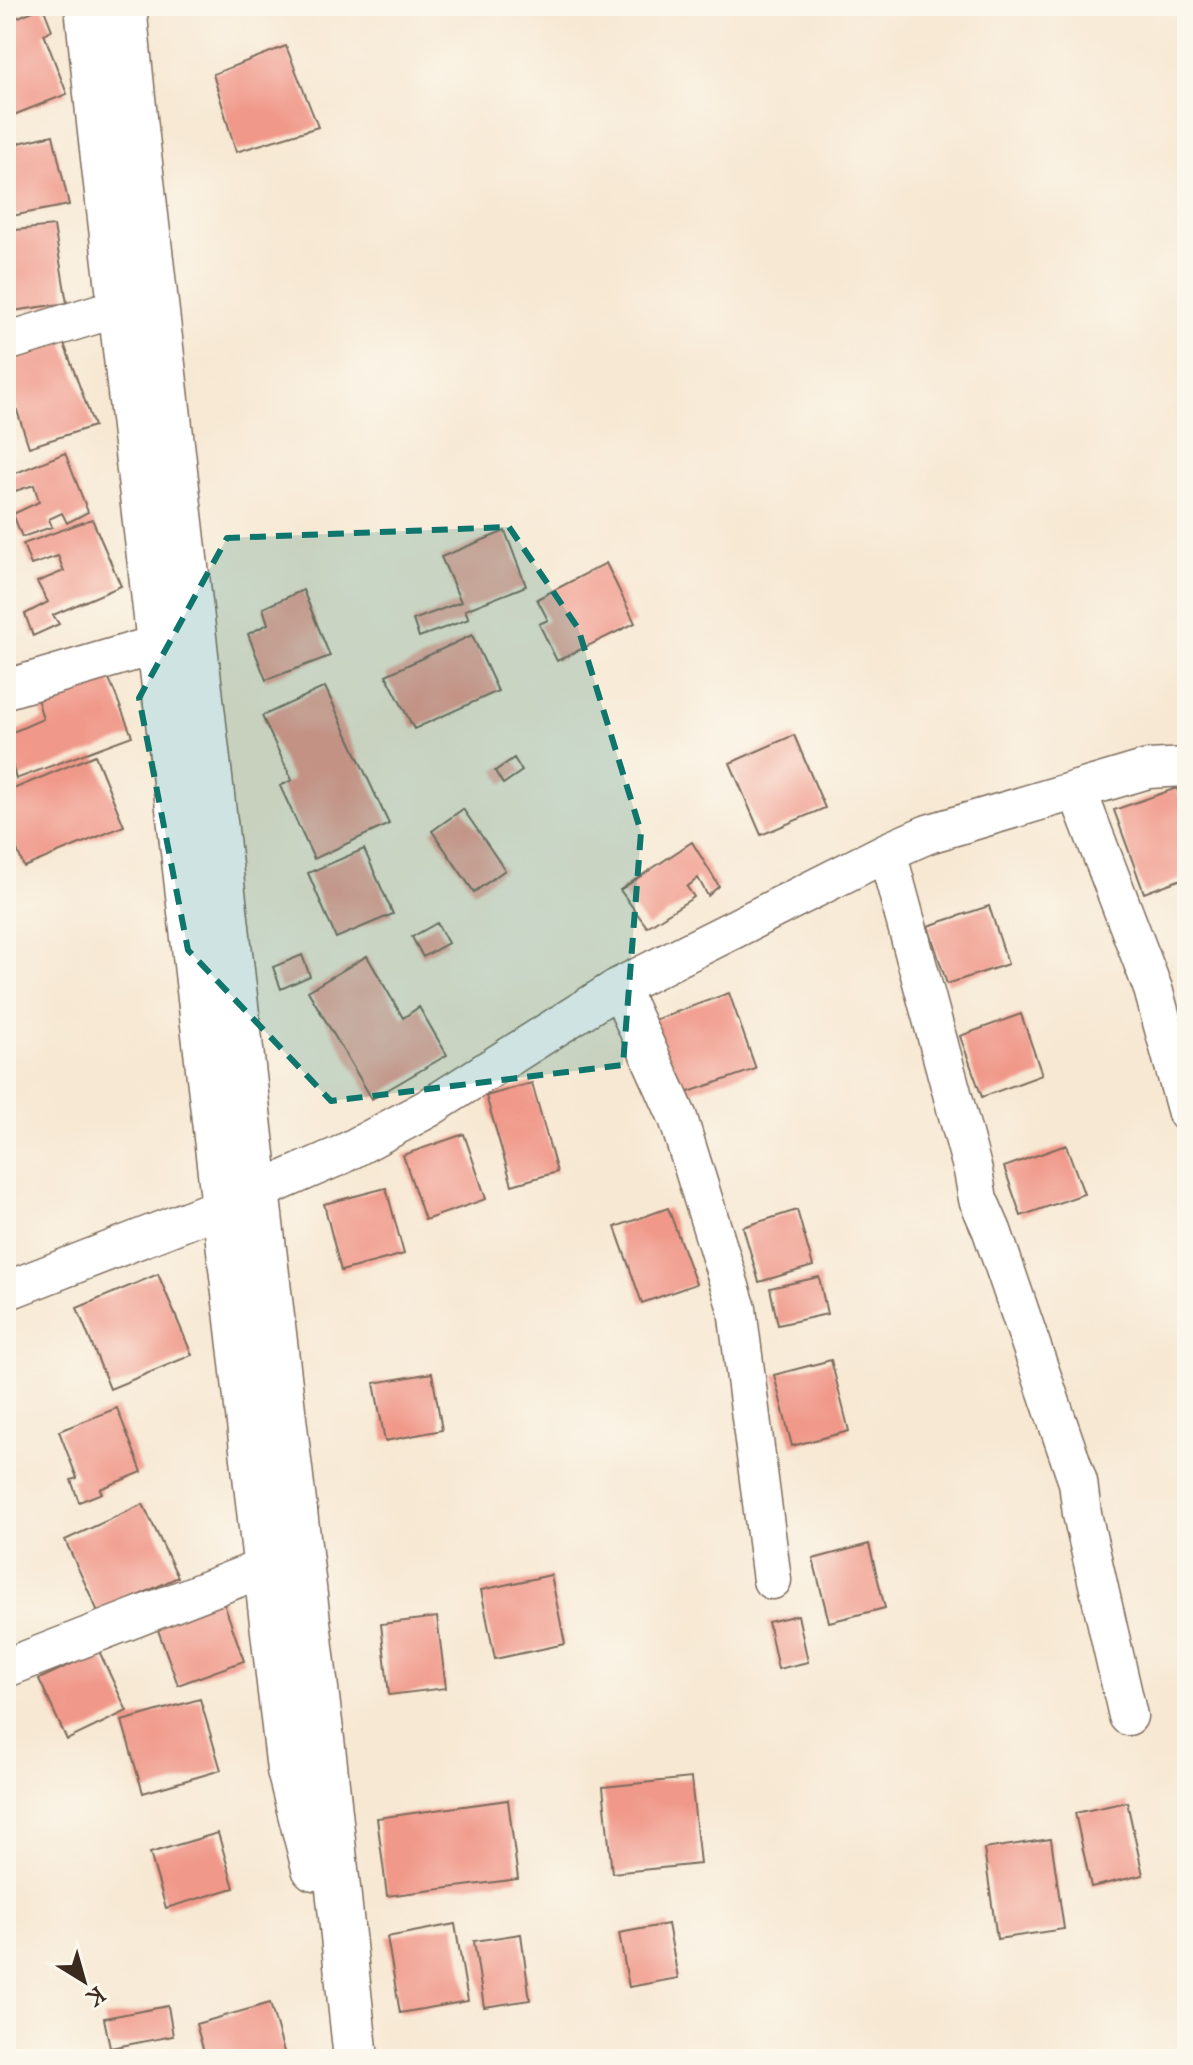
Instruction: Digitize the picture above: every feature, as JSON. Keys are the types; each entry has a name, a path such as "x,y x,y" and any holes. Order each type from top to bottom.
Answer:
{"street":[{"path":"87,6 159,644 325,1765 356,2059"},
{"path":"124,6 240,1198 266,1567 289,1770 350,2010"},
{"path":"6,342 120,307"},
{"path":"6,689 159,644"},
{"path":"6,1291 339,1156 427,1109 619,987 887,852 928,834 1148,769 1187,767"},
{"path":"1077,790 1153,989 1187,1113"},
{"path":"887,852 978,1199 992,1231 1078,1482 1082,1514 1128,1716"},
{"path":"619,987 678,1118 737,1309 772,1580"},
{"path":"6,1668 266,1567"}],"highlighted area":[{"path":"509,527 578,628 641,832 623,1065 331,1101 188,950 139,698 227,538"}],"building":[{"path":"43,7 52,30 44,34 67,94 6,118 6,22"},
{"path":"286,46 318,127 236,152 213,74"},
{"path":"53,135 69,205 6,217 6,146"},
{"path":"54,226 67,303 6,312 6,231"},
{"path":"62,338 94,426 29,447 6,377 6,358"},
{"path":"65,453 88,512 67,523 62,513 49,519 52,527 22,537 13,514 39,502 34,485 12,492 6,477"},
{"path":"92,519 121,586 53,615 59,624 33,636 25,614 48,602 37,582 64,571 58,556 31,565 23,544"},
{"path":"505,531 526,586 465,610 469,619 419,637 413,620 461,602 441,557"},
{"path":"606,563 635,623 557,661 539,624 548,620 537,599"},
{"path":"303,590 330,656 266,680 248,634 268,624 263,608"},
{"path":"472,635 498,691 414,729 386,675"},
{"path":"106,671 132,736 16,779 6,735 43,719 35,691"},
{"path":"325,687 389,824 314,859 280,786 292,780 262,716"},
{"path":"794,735 825,808 761,835 730,763"},
{"path":"95,755 124,826 24,867 6,822 6,792"},
{"path":"514,758 522,771 503,784 495,771"},
{"path":"1177,788 1187,817 1187,877 1144,893 1114,810"},
{"path":"463,809 505,870 474,892 432,831"},
{"path":"692,842 719,886 708,896 698,878 687,887 694,897 647,927 620,890"},
{"path":"364,849 393,914 336,938 308,873"},
{"path":"989,906 1008,964 947,984 928,926"},
{"path":"437,923 448,943 423,957 412,937"},
{"path":"302,955 310,976 281,989 273,967"},
{"path":"367,956 403,1018 419,1007 447,1055 372,1099 308,991"},
{"path":"729,993 756,1069 677,1096 651,1021"},
{"path":"1021,1014 1042,1075 982,1097 960,1036"},
{"path":"532,1083 557,1172 512,1185 486,1096"},
{"path":"464,1134 486,1199 425,1220 403,1155"},
{"path":"1066,1145 1084,1194 1021,1216 1004,1167"},
{"path":"386,1188 404,1254 341,1271 324,1204"},
{"path":"668,1208 696,1284 642,1303 615,1227"},
{"path":"797,1210 813,1266 759,1282 743,1227"},
{"path":"158,1274 192,1355 110,1389 77,1308"},
{"path":"819,1277 827,1314 778,1325 770,1288"},
{"path":"831,1360 849,1431 792,1446 774,1375"},
{"path":"432,1373 442,1430 385,1441 374,1383"},
{"path":"117,1408 142,1472 100,1489 102,1493 79,1502 71,1480 77,1478 59,1431"},
{"path":"143,1504 178,1577 99,1614 65,1540"},
{"path":"869,1544 885,1608 829,1622 813,1559"},
{"path":"551,1575 565,1644 495,1659 481,1590"},
{"path":"221,1595 244,1661 178,1685 154,1619"},
{"path":"798,1615 808,1662 778,1669 768,1622"},
{"path":"437,1617 446,1688 389,1695 381,1624"},
{"path":"99,1651 127,1711 67,1740 39,1679"},
{"path":"200,1699 221,1770 143,1793 122,1721"},
{"path":"691,1778 700,1864 612,1873 603,1787"},
{"path":"508,1800 518,1879 387,1896 377,1818"},
{"path":"1127,1802 1143,1875 1091,1887 1075,1813"},
{"path":"218,1833 234,1888 166,1908 150,1853"},
{"path":"1051,1839 1064,1929 997,1939 984,1849"},
{"path":"455,1924 468,2001 400,2013 387,1937"},
{"path":"668,1924 678,1978 629,1987 619,1933"},
{"path":"521,1934 530,2000 484,2007 474,1941"},
{"path":"270,2003 286,2059 206,2059 196,2024"},
{"path":"168,2006 173,2036 110,2048 104,2018"}]}
